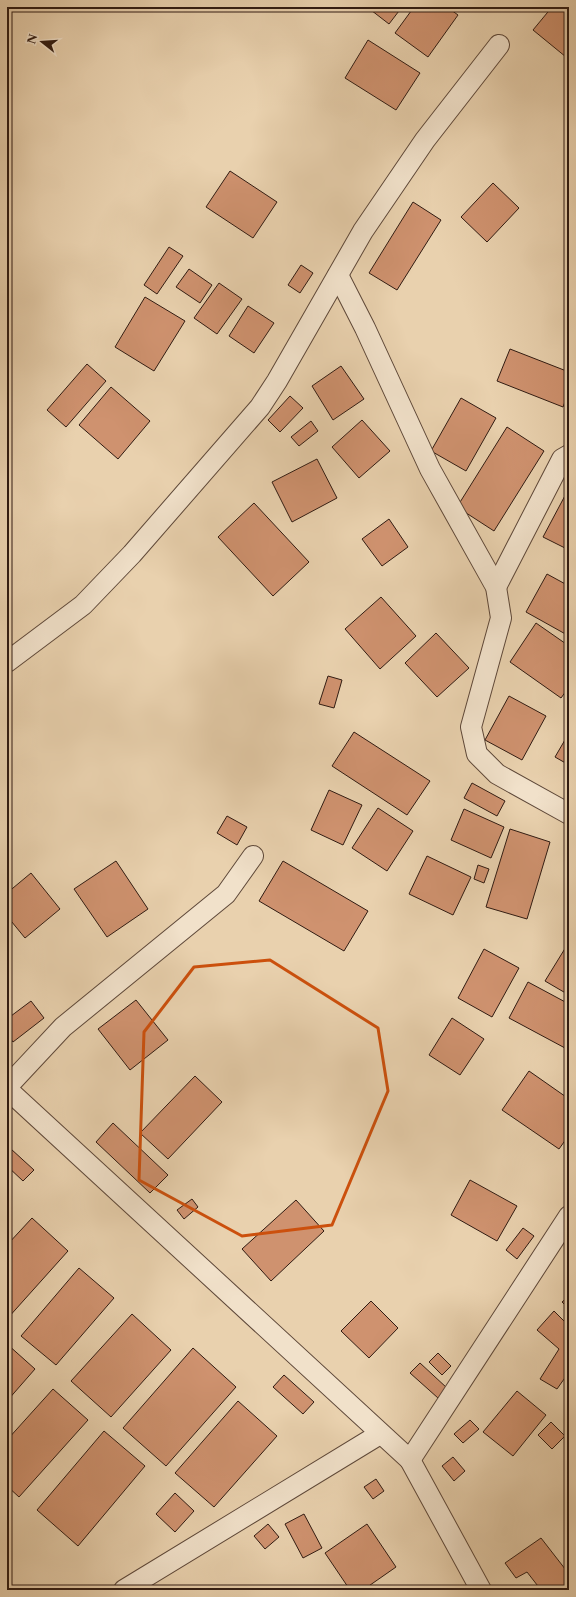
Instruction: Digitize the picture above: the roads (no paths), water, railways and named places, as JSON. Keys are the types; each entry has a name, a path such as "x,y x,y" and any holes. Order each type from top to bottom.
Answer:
{"street":[{"path":"7,662 83,605 132,554 260,407 277,381 363,231 426,140 499,45"},
{"path":"338,275 365,328 430,469 496,587 500,618 471,727 477,754 497,774 569,814"},
{"path":"496,587 562,459 569,455"},
{"path":"253,856 226,894 63,1027 7,1088 380,1434 410,1460 481,1590"},
{"path":"410,1460 569,1216"},
{"path":"124,1590 380,1434"}]}
